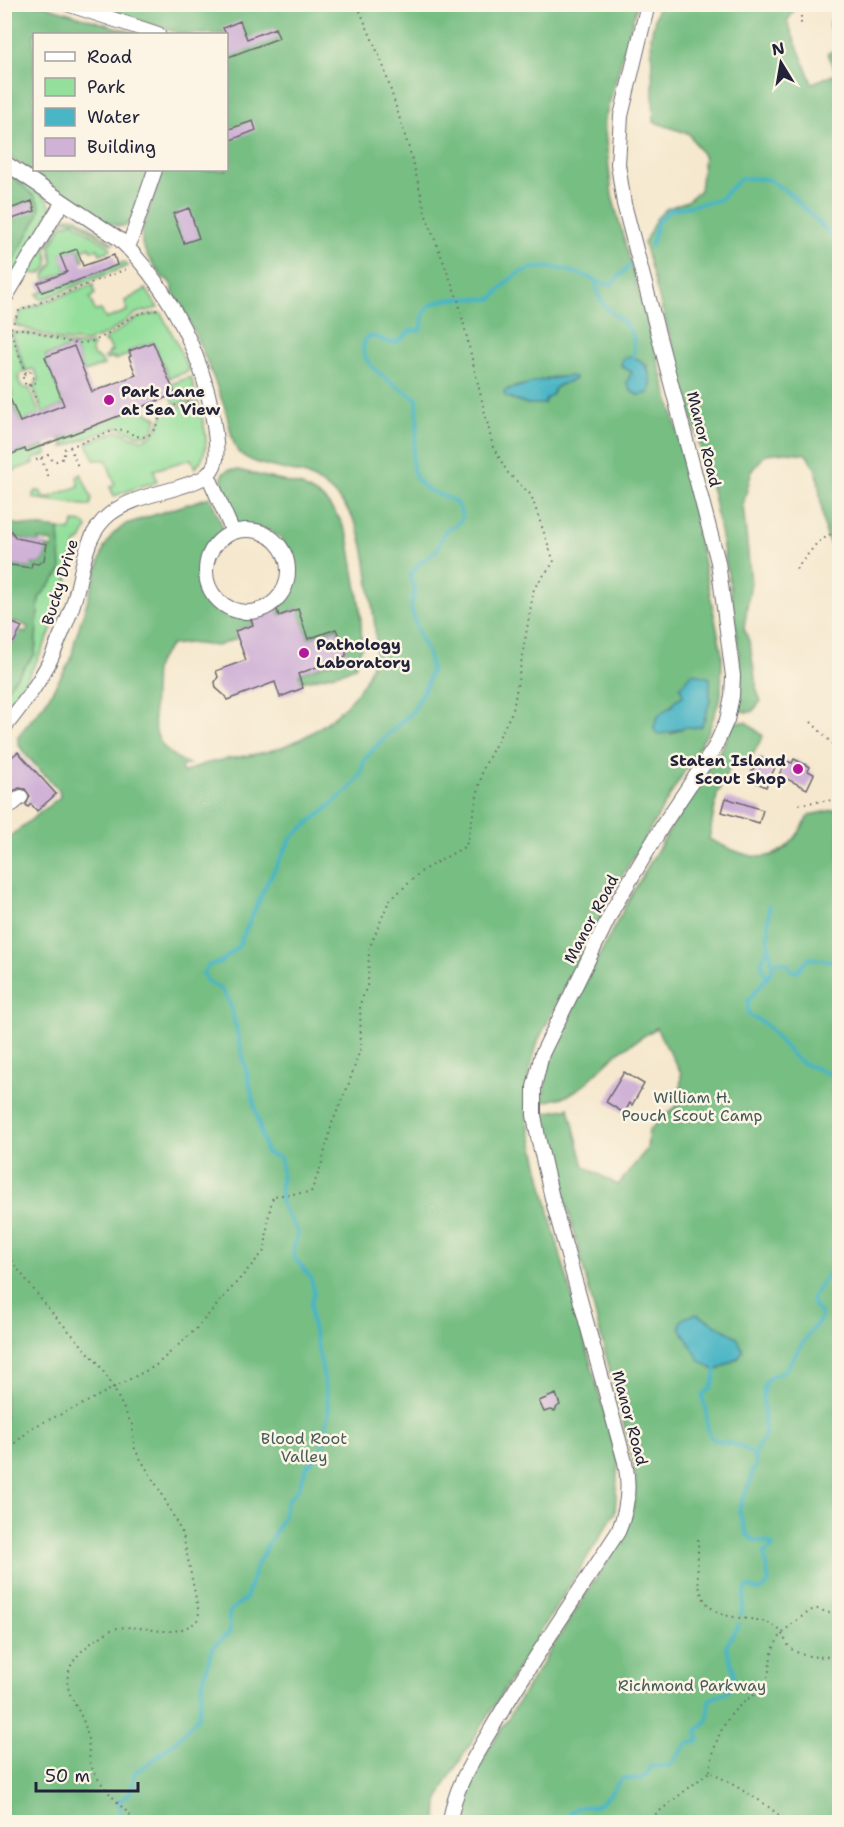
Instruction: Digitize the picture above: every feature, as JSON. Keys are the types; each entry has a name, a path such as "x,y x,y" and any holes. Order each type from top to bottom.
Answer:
{"street":[{"path":"67,4 155,33"},
{"name":"Manor Road","path":"450,1822 457,1790 471,1764 516,1688 618,1532 628,1491 625,1462 552,1198 538,1137 534,1101 537,1072 542,1054 557,1021 614,907 663,825 715,747 727,720 732,696 733,676 718,562 624,204 618,164 621,117 648,4"},
{"path":"4,162 119,239 161,290 177,316 194,352 210,402 218,454 211,472 233,532"},
{"path":"128,248 155,171"},
{"path":"4,300 62,202"},
{"name":"Bucky Drive","path":"4,728 37,683 55,650 74,602 86,551 97,527 107,516 122,506 198,481 211,472"},
{"path":"250,530 268,535 281,547 285,555 288,573 283,591 271,605 263,609 244,612 226,607 213,595 208,586 207,559 217,543 233,532 250,530"},
{"path":"4,811 21,797"}],"path":[{"path":"4,1447 12,1446 33,1427 155,1366 195,1330 265,1250 273,1196 310,1192 321,1166 332,1123 361,1047 360,1004 368,983 369,949 389,902 423,870 465,846 483,769 513,710 534,588 554,562 531,495 508,473 493,447 458,300 427,219 411,155 383,65 357,4"},
{"path":"801,4 801,24"},
{"path":"37,402 30,385 26,386 22,375 26,373 10,330 19,310 131,267"},
{"path":"4,333 19,329 64,342 84,343 105,337 137,315 162,310"},
{"path":"36,460 48,455 54,462 64,458 63,449 118,429 141,437 147,436 154,430 162,410 200,400"},
{"path":"70,447 78,467"},
{"path":"41,458 49,478"},
{"path":"796,569 817,543 840,528"},
{"path":"811,723 840,751"},
{"path":"799,804 840,799"},
{"path":"4,1251 54,1315 98,1363 132,1425 135,1450 162,1494 183,1535 199,1613 197,1621 181,1631 112,1629 89,1644 75,1657 69,1672 69,1691 81,1712 87,1731 92,1767 104,1787 137,1822"},
{"path":"836,1403 840,1398"},
{"path":"698,1539 699,1586 710,1606 722,1614 738,1619 771,1624 782,1634 789,1647 797,1653 813,1657 840,1655"},
{"path":"646,1822 710,1771 717,1738 742,1703 759,1692 765,1684 772,1653 782,1634 812,1610 818,1609 840,1616"},
{"path":"710,1771 762,1802 789,1822"}],"green space":[{"path":"4,5 42,5 135,33 33,33 33,171 152,171 138,208 126,225 107,223 5,154"},
{"name":"Blood Root Valley","path":"87,5 637,5 604,122 612,196 677,429 722,654 721,696 709,730 618,883 538,1041 528,1077 527,1117 552,1224 618,1462 615,1513 447,1781 438,1802 437,1822 5,1822 5,840 60,797 59,790 24,753 18,743 18,736 45,703 71,660 75,640 104,548 112,535 126,524 210,497 223,528 204,554 201,571 204,589 213,604 231,614 251,619 253,625 236,631 238,638 217,646 188,643 171,645 157,664 153,704 157,736 168,752 189,764 181,767 183,773 213,762 276,749 308,735 339,712 352,699 371,668 375,651 374,622 362,541 352,518 333,493 314,479 252,461 238,451 208,363 173,292 173,287 168,280 163,278 148,257 142,244 142,230 163,171 228,171 228,33 179,33","holes":["647,365 651,383 649,392 641,395 635,394 627,382 632,372 626,369","553,377 575,377 575,379 558,386 552,395 539,402 529,404 505,396 508,389","693,673 702,676 710,701 705,711 706,719 694,728 687,726 671,734 667,708 683,696 686,679"]},
{"path":"658,5 798,5 787,21 812,83 836,74 828,53 838,49 829,25 837,5 839,7 840,99 836,101 840,110 839,555 828,539 816,470 806,454 787,452 766,454 752,470 743,505 751,582 744,628 750,644 757,691 761,701 752,712 738,709 741,675 739,654 729,579 713,494 644,243 656,219 666,209 687,201 700,190 704,157 689,134 654,122 651,36"},
{"path":"5,170 34,196 40,206 38,216 5,276"},
{"path":"11,174 48,200 51,210 14,274 10,273 5,282 5,276 38,216"},
{"path":"68,217 77,218 114,244 77,221 65,220 60,224 46,248 48,263 46,269 39,274 32,273 30,270 58,223"},
{"path":"73,222 110,247 111,250 100,254 98,249 92,251 90,247 81,250 84,260 82,261 77,249 61,255 67,272 45,280 44,276 53,263 50,246 63,225"},
{"path":"124,262 128,266 43,299 37,294 72,283"},
{"path":"93,284 95,294 90,298 95,311 101,310 106,319 127,311 125,301 146,289 158,308 137,313 107,334 86,342 61,340 15,325 20,313 24,310"},
{"path":"161,313 189,371 169,378 153,342 129,351 130,354 115,360 114,357 106,360 105,357 109,356 108,353 112,351 104,340 136,319"},
{"path":"12,332 33,334 71,345 92,344 94,357 101,359 104,365 84,372 74,346 45,356 64,405 43,413 33,386 39,380 35,371 32,369 26,371"},
{"path":"10,333 25,372 19,374 18,378 21,386 25,389 29,387 40,415 20,422 10,396 13,395 5,379 5,336"},
{"path":"191,377 197,399 174,404 171,395 175,393 171,384"},
{"path":"198,402 205,428 206,445 201,461 195,468 191,459 154,470 157,482 114,496 110,487 115,484 106,460 94,460 87,443 117,431 135,438 147,438 154,432 165,411"},
{"path":"144,405 147,413 157,418 153,429 147,435 138,435 118,427 63,447 64,441 61,442 60,439"},
{"path":"44,446 47,454 33,459 34,463 5,474 5,457 25,449 27,452"},
{"path":"238,470 302,486 324,499 339,518 348,536 360,607 362,645 355,667 301,682 298,674 346,657 346,641 338,635 336,628 308,639 297,609 279,616 277,611 289,590 292,577 287,550 282,540 267,530 238,526 222,486 223,473"},
{"path":"81,474 92,499 90,506 33,498 36,491 40,491 45,499 79,486 77,477"},
{"path":"74,522 84,523 87,528 74,548 60,607 33,668 5,710 5,691 35,654 39,598 61,571 59,529 70,531"},
{"path":"5,523 59,529 61,571 39,598 35,654 5,691 5,643 8,645 14,642 17,629 26,633 28,627 5,619 5,569 7,564 30,568 32,563 38,564 44,560 45,554 42,546 52,548 53,542 39,540 39,543 12,537 13,533 5,526"},
{"path":"734,722 746,722 763,736 746,767 732,763 717,795 709,839 741,853 767,856 778,853 789,845 809,815 839,809 839,1822 459,1822 465,1795 477,1769 624,1534 635,1496 632,1456 543,1113 569,1108 584,1166 618,1185 647,1149 649,1130 680,1103 681,1073 656,1028 617,1053 583,1086 567,1096 543,1102 546,1075 566,1023 620,916","holes":["705,1318 721,1330 737,1337 739,1358 721,1367 693,1349 691,1343"]}],"water":[{"path":"631,356 641,361 647,370 650,392 646,394 635,394 628,386 627,382 632,372 621,366 622,359"},
{"path":"570,376 575,379 558,386 544,404 527,404 505,396 504,391 537,381"},
{"path":"693,673 710,678 710,701 702,726 684,727 658,734 654,730 657,718 673,706 675,700 683,696 680,687"},
{"path":"697,1314 737,1337 743,1351 739,1357 716,1371 700,1361 680,1328 681,1321"}],"building":[{"path":"240,21 247,39 275,28 279,38 228,57 228,33 223,28"},
{"path":"253,121 256,130 228,141 228,129"},
{"path":"32,201 35,211 4,222 4,211"},
{"path":"189,208 199,238 184,243 173,214"},
{"path":"77,249 83,266 114,255 117,265 42,292 38,283 67,272 60,255"},
{"name":"Park Lane at Sea View","path":"153,342 175,394 26,452 25,449 4,457 4,384 20,422 64,405 45,357 74,346 92,392 136,375 129,351"},
{"path":"4,521 16,538 47,544 44,560 38,564 32,563 31,568 4,564"},
{"name":"Pathology Laboratory","path":"276,607 279,616 298,609 308,639 336,629 346,641 346,656 298,674 303,688 280,697 275,682 227,700 216,688 215,682 218,677 216,671 246,660 235,631 253,625 250,616"},
{"path":"4,619 22,627 14,642 4,646"},
{"path":"18,752 56,794 37,811 31,804 28,807 26,805 30,796 25,789 19,788 14,791 12,788 4,794 4,763"},
{"path":"759,757 776,765 766,787 748,779"},
{"path":"794,759 810,767 808,771 814,774 807,789 779,775 786,761 792,763"},
{"path":"726,798 763,810 759,823 722,812"},
{"path":"624,1072 644,1084 632,1105 630,1103 624,1113 606,1102"},
{"path":"556,1394 560,1405 555,1411 544,1412 539,1401"}],"waterway":[{"path":"651,246 657,223 670,210 719,200 741,178 768,179 789,193 840,244"},
{"path":"119,1822 121,1814 118,1802 130,1793 135,1772 175,1742 198,1717 203,1681 213,1647 230,1632 231,1610 246,1598 256,1567 283,1517 287,1501 298,1489 307,1466 323,1446 329,1409 311,1319 314,1293 311,1278 294,1257 298,1232 281,1202 280,1158 266,1153 230,1003 221,989 207,981 203,974 209,965 221,962 238,947 266,885 292,837 350,789 360,776 364,760 413,711 427,684 431,669 411,607 415,590 410,576 418,565 436,551 445,531 462,519 457,504 425,488 415,476 412,462 417,424 417,399 389,381 370,365 363,347 367,337 371,336 392,343 412,330 419,331 422,327 424,313 436,303 465,298 492,299 512,278 529,269 562,269 604,284 612,284 629,266"},
{"path":"596,281 598,294 603,304 628,327 632,334 633,357"},
{"path":"769,906 768,941 773,969 748,1001 748,1014 765,1024 802,1063 828,1073 840,1084"},
{"path":"768,978 763,970 762,962 769,947"},
{"path":"772,963 784,962 796,972 809,958 840,962"},
{"path":"741,1615 746,1588 761,1590 769,1583 764,1553 773,1547 770,1543 753,1540 747,1535 739,1511 751,1481 752,1471 756,1466 754,1454 765,1436 763,1396 765,1382 787,1367 820,1320 821,1314 814,1306 812,1298 832,1268 831,1250 840,1246"},
{"path":"716,1371 711,1387 703,1397 710,1435 715,1440 737,1445 754,1458"},
{"path":"565,1822 573,1810 601,1803 623,1778 641,1779 651,1766 669,1766 687,1744 697,1742 699,1739 697,1730 705,1724 708,1718 709,1700 729,1691 732,1683 734,1672 726,1646 739,1624"}],"place":[{"name":"Park Lane at Sea View","path":"109,400"},
{"name":"Pathology Laboratory","path":"304,653"},
{"name":"Staten Island Scout Shop","path":"798,769"}],"park label":[{"name":"William H. Pouch Scout Camp","path":"692,1106"},
{"name":"Richmond Parkway","path":"692,1685"}]}
